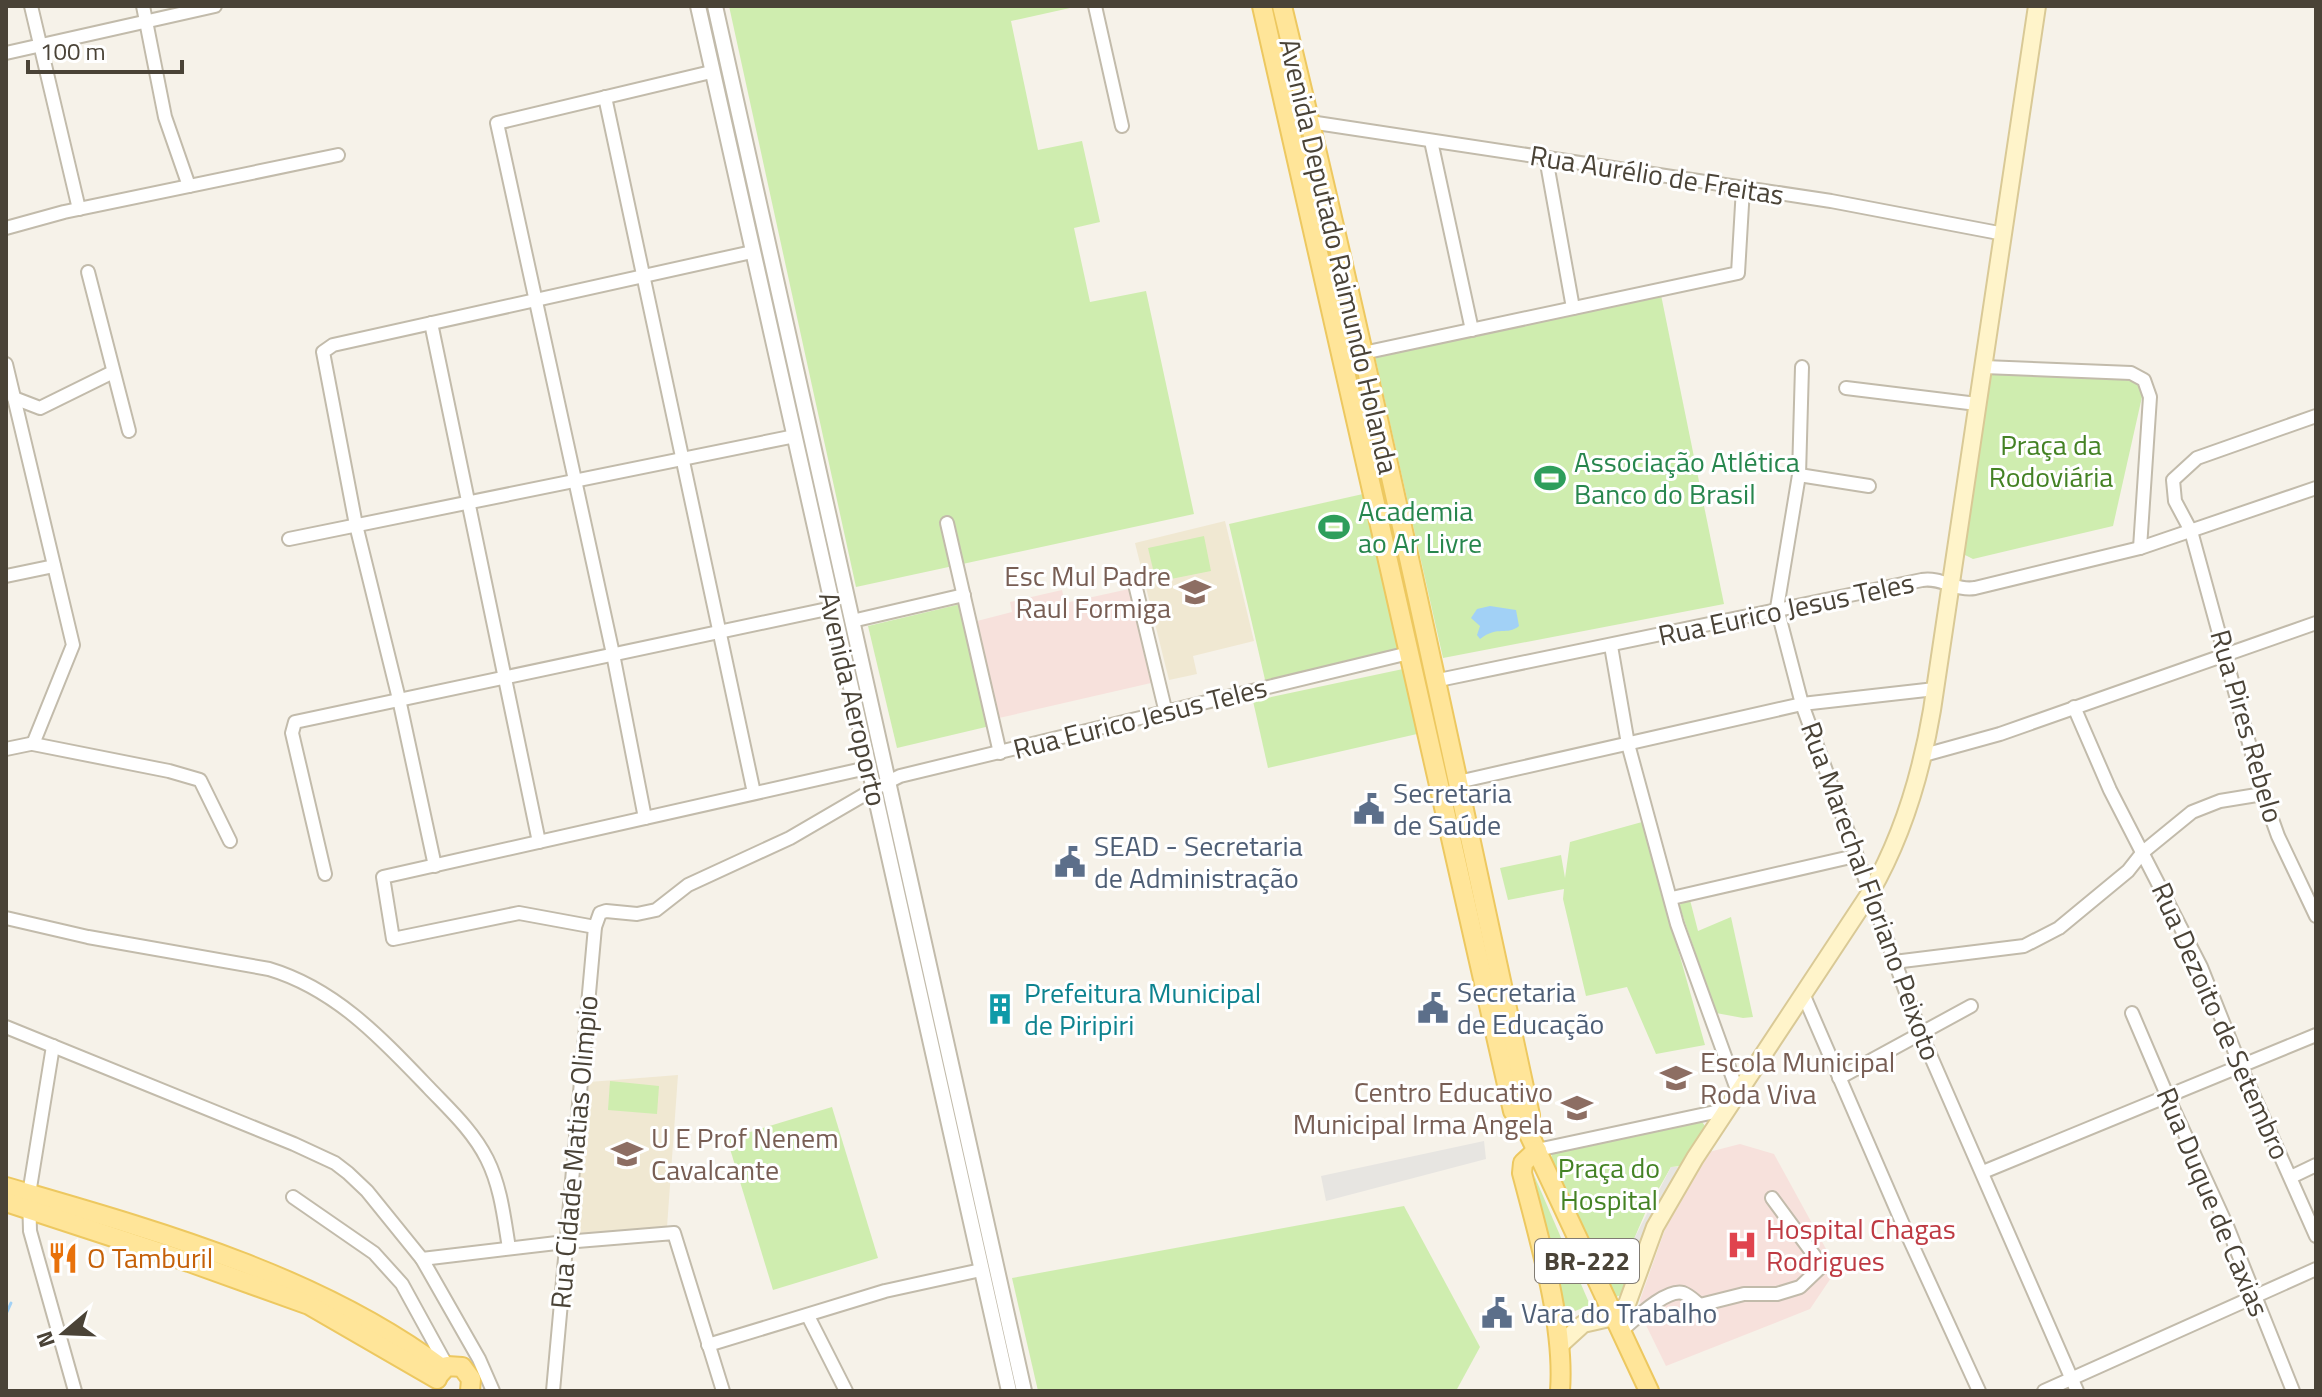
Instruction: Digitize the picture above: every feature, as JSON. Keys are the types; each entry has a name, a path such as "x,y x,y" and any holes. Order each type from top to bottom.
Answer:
{"main road":[{"name":"Avenida Deputado Raimundo Holanda","path":"1262,6 1506,1085 1525,1121"},
{"name":"Avenida Deputado Raimundo Holanda","path":"1282,6 1458,782 1525,1121"},
{"path":"1556,1316 1583,1324 1617,1324 1655,1227 1695,1158 1870,893 1887,864 1903,825 1924,755 1935,689 2037,6"},
{"path":"1357,422 1378,419"},
{"name":"BR-222","path":"1525,1121 1649,1391"},
{"path":"1537,1150 1523,1163 1522,1173 1556,1316 1560,1345 1560,1391"},
{"path":"6,1187 29,1201 309,1305 441,1376 457,1366 466,1370 474,1389"},
{"path":"6,1202 29,1201"},
{"path":"1560,1345 1583,1324"}],"street":[{"path":"31,6 79,209"},
{"path":"143,6 165,117 189,186"},
{"path":"6,53 215,6"},
{"name":"Avenida Aeroporto","path":"698,6 1009,1391"},
{"name":"Avenida Aeroporto","path":"715,6 1024,1391"},
{"path":"1095,6 1122,126"},
{"path":"645,818 613,654 497,123 711,72"},
{"path":"605,97 754,793"},
{"name":"Rua Aurélio de Freitas","path":"1310,122 1831,201 2004,234"},
{"path":"1431,141 1472,330"},
{"path":"6,228 79,209 338,155"},
{"path":"1546,158 1573,308"},
{"path":"1363,353 1738,273 1743,188"},
{"path":"435,866 399,699 356,525 323,352 333,345 752,252"},
{"path":"88,272 129,431"},
{"path":"431,323 539,842"},
{"path":"6,364 73,645 34,744"},
{"name":"Rua Marechal Floriano Peixoto","path":"1802,367 1799,475 1777,608 1802,704 1921,1034 2075,1385"},
{"path":"1984,367 2131,373 2144,380 2150,397 2140,548"},
{"path":"14,398 40,408 113,372"},
{"path":"1846,388 1977,404"},
{"name":"Rua Pires Rebelo","path":"2316,416 2197,458 2179,472 2173,480 2172,491 2191,531 2263,794 2278,836 2316,916"},
{"path":"289,539 795,436"},
{"path":"1799,475 1869,486"},
{"name":"Rua Eurico Jesus Teles","path":"1434,681 1933,578 1950,587 1975,588 2140,548 2316,488"},
{"path":"947,523 1000,753"},
{"path":"6,576 54,566"},
{"path":"1134,580 1166,713"},
{"path":"852,621 964,595"},
{"path":"325,874 291,728 295,722 832,608"},
{"path":"1924,755 2000,734 2316,623"},
{"path":"1537,1150 1734,1102 1677,924 1628,744 1611,646"},
{"name":"Rua Eurico Jesus Teles","path":"600,913 637,914 656,910 688,885 790,838 889,781 1409,653"},
{"path":"1458,782 1802,704 1935,689"},
{"name":"Rua Dezoito de Setembro","path":"2074,707 2110,790 2201,967 2240,1065 2316,1236"},
{"path":"6,749 34,744 200,780 230,841"},
{"path":"595,927 519,913 393,939 383,877 867,768"},
{"path":"1894,962 2024,946 2059,928 2192,812 2220,801 2263,794"},
{"path":"1672,898 1855,856"},
{"name":"Rua Cidade Matias Olimpio","path":"553,1391 595,927 600,913"},
{"path":"6,918 88,937 269,969 288,974 319,990 366,1023 477,1141 495,1177 509,1248"},
{"path":"1804,996 1979,1391"},
{"path":"1839,1078 1971,1006"},
{"name":"Rua Duque de Caxias","path":"2132,1013 2227,1226 2293,1391"},
{"path":"6,1027 335,1163 367,1191 422,1259 479,1359 493,1391"},
{"path":"1983,1172 2316,1035"},
{"path":"53,1046 29,1201 30,1231 75,1391"},
{"path":"2291,1177 2316,1165"},
{"path":"293,1197 374,1253 402,1284 441,1376"},
{"path":"1617,1324 1676,1293 1683,1293 1700,1305 1744,1294 1777,1294 1800,1287 1822,1266 1772,1198"},
{"path":"422,1259 674,1233 723,1391"},
{"path":"2044,1391 2075,1385 2254,1296 2316,1269"},
{"path":"708,1345 885,1291 981,1270"},
{"path":"808,1316 846,1391"}],"shaded area":[{"name":"Esc Mul Padre Raul Formiga","path":"1225,521 1254,641 1193,656 1197,674 1169,680 1135,543"},
{"path":"1129,589 1151,683 999,718 977,621 1012,612 1010,602 1062,590 1065,603"},
{"name":"U E Prof Nenem Cavalcante","path":"678,1075 667,1227 573,1236 589,1082"},
{"path":"1484,1141 1486,1159 1326,1201 1321,1176"},
{"name":"Hospital Chagas Rodrigues","path":"1740,1144 1774,1154 1837,1269 1810,1309 1666,1366 1642,1317 1640,1300 1668,1221 1705,1153"},
{"path":"1671,1167 1678,1167 1639,1245 1634,1239"}],"green space":[{"path":"729,6 1079,6 1011,21 1038,150 1082,141 1100,222 1074,228 1090,302 1146,291 1194,514 856,587"},
{"path":"1266,6 1274,6 1366,404 1362,407"},
{"name":"Associação Atlética Banco do Brasil","path":"1660,290 1724,604 1443,658 1374,352"},
{"name":"Praça da Rodoviária","path":"1995,373 2133,379 2144,388 2113,526 1973,559 1963,554 1988,376"},
{"path":"1369,436 1375,446 1425,666 1422,669 1417,667"},
{"path":"1363,494 1400,653 1266,684 1229,524"},
{"path":"1204,536 1211,571 1156,582 1148,548"},
{"path":"961,604 990,726 897,748 868,626"},
{"path":"1403,669 1417,734 1268,768 1253,701"},
{"path":"1642,822 1705,1045 1656,1054 1627,987 1586,996 1563,899 1564,889 1508,900 1500,868 1561,855 1565,878 1570,842"},
{"path":"1690,900 1698,931 1731,917 1753,1017 1716,1013 1679,905"},
{"path":"610,1081 659,1086 657,1114 608,1110"},
{"path":"832,1107 878,1258 773,1290 727,1139"},
{"name":"Praça do Hospital","path":"1700,1119 1704,1130 1681,1166 1671,1167 1646,1211 1634,1239 1639,1246 1621,1295 1613,1298 1551,1164 1552,1152"},
{"path":"1534,1175 1590,1305 1565,1315"},
{"path":"1404,1206 1480,1347 1456,1391 1038,1391 1012,1278"}],"water":[{"path":"1490,606 1516,610 1519,626 1492,632 1480,639 1477,635 1480,626 1471,618 1477,609"}],"waterway":[{"path":"6,1314 11,1303"}],"place":[{"name":"Associação Atlética Banco do Brasil","path":"1550,478"},
{"name":"Academia ao Ar Livre","path":"1334,527"},
{"name":"Esc Mul Padre Raul Formiga","path":"1195,592"},
{"name":"Secretaria de Saúde","path":"1369,809"},
{"name":"SEAD - Secretaria de Administração","path":"1070,862"},
{"name":"Secretaria de Educação","path":"1433,1008"},
{"name":"Prefeitura Municipal de Piripiri","path":"1000,1009"},
{"name":"Escola Municipal Roda Viva","path":"1676,1078"},
{"name":"Centro Educativo Municipal Irma Angela","path":"1577,1108"},
{"name":"U E Prof Nenem Cavalcante","path":"627,1154"},
{"name":"Hospital Chagas Rodrigues","path":"1742,1245"},
{"name":"O Tamburil","path":"63,1258"},
{"name":"Vara do Trabalho","path":"1497,1313"}]}
